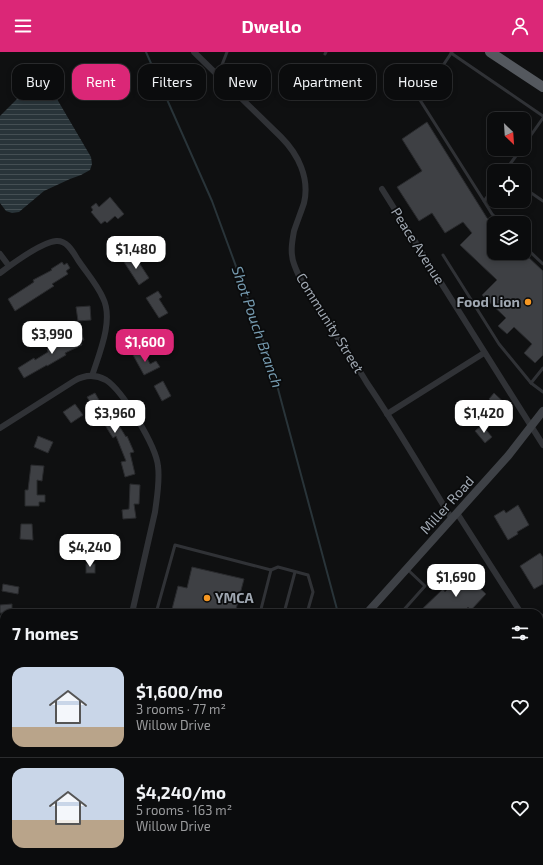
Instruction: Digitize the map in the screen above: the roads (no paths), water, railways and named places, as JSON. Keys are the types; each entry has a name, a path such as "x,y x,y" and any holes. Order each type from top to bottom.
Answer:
{"highway":[{"path":"490,52 543,87"}],"main road":[{"name":"Miller Road","path":"374,609 407,569 508,456 543,411"}],"street":[{"name":"Community Street","path":"194,52 214,71"},
{"name":"Community Street","path":"243,100 290,146 302,168 306,184 305,197 293,238 291,251 297,273 387,414 518,609"},
{"name":"Peace Avenue","path":"382,189 543,445"},
{"path":"0,272 34,250 51,242 58,240 69,246 103,298 107,311 104,333 92,376"},
{"path":"0,254 9,266"},
{"path":"387,414 484,353"},
{"path":"0,428 81,377 92,376 106,380 113,386 131,409 154,450 158,466 155,512 133,609"}],"lane":[{"path":"223,64 228,52"},
{"path":"494,216 420,100 451,53 543,117 531,135"},
{"path":"531,193 543,201"},
{"path":"484,201 487,197"},
{"path":"531,253 543,264"},
{"path":"443,255 499,344 531,383 543,392"},
{"path":"531,383 543,368"},
{"path":"157,609 175,545 272,570 278,567 308,575 313,592 308,609"},
{"path":"405,609 426,586 407,569"},
{"path":"261,609 272,570"},
{"path":"285,609 295,572"}],"waterway":[{"name":"Shot Pouch Branch","path":"146,52 212,201 270,359 337,609"}],"place":[{"name":"Food Lion","path":"528,302"},
{"name":"YMCA","path":"207,598"}]}
